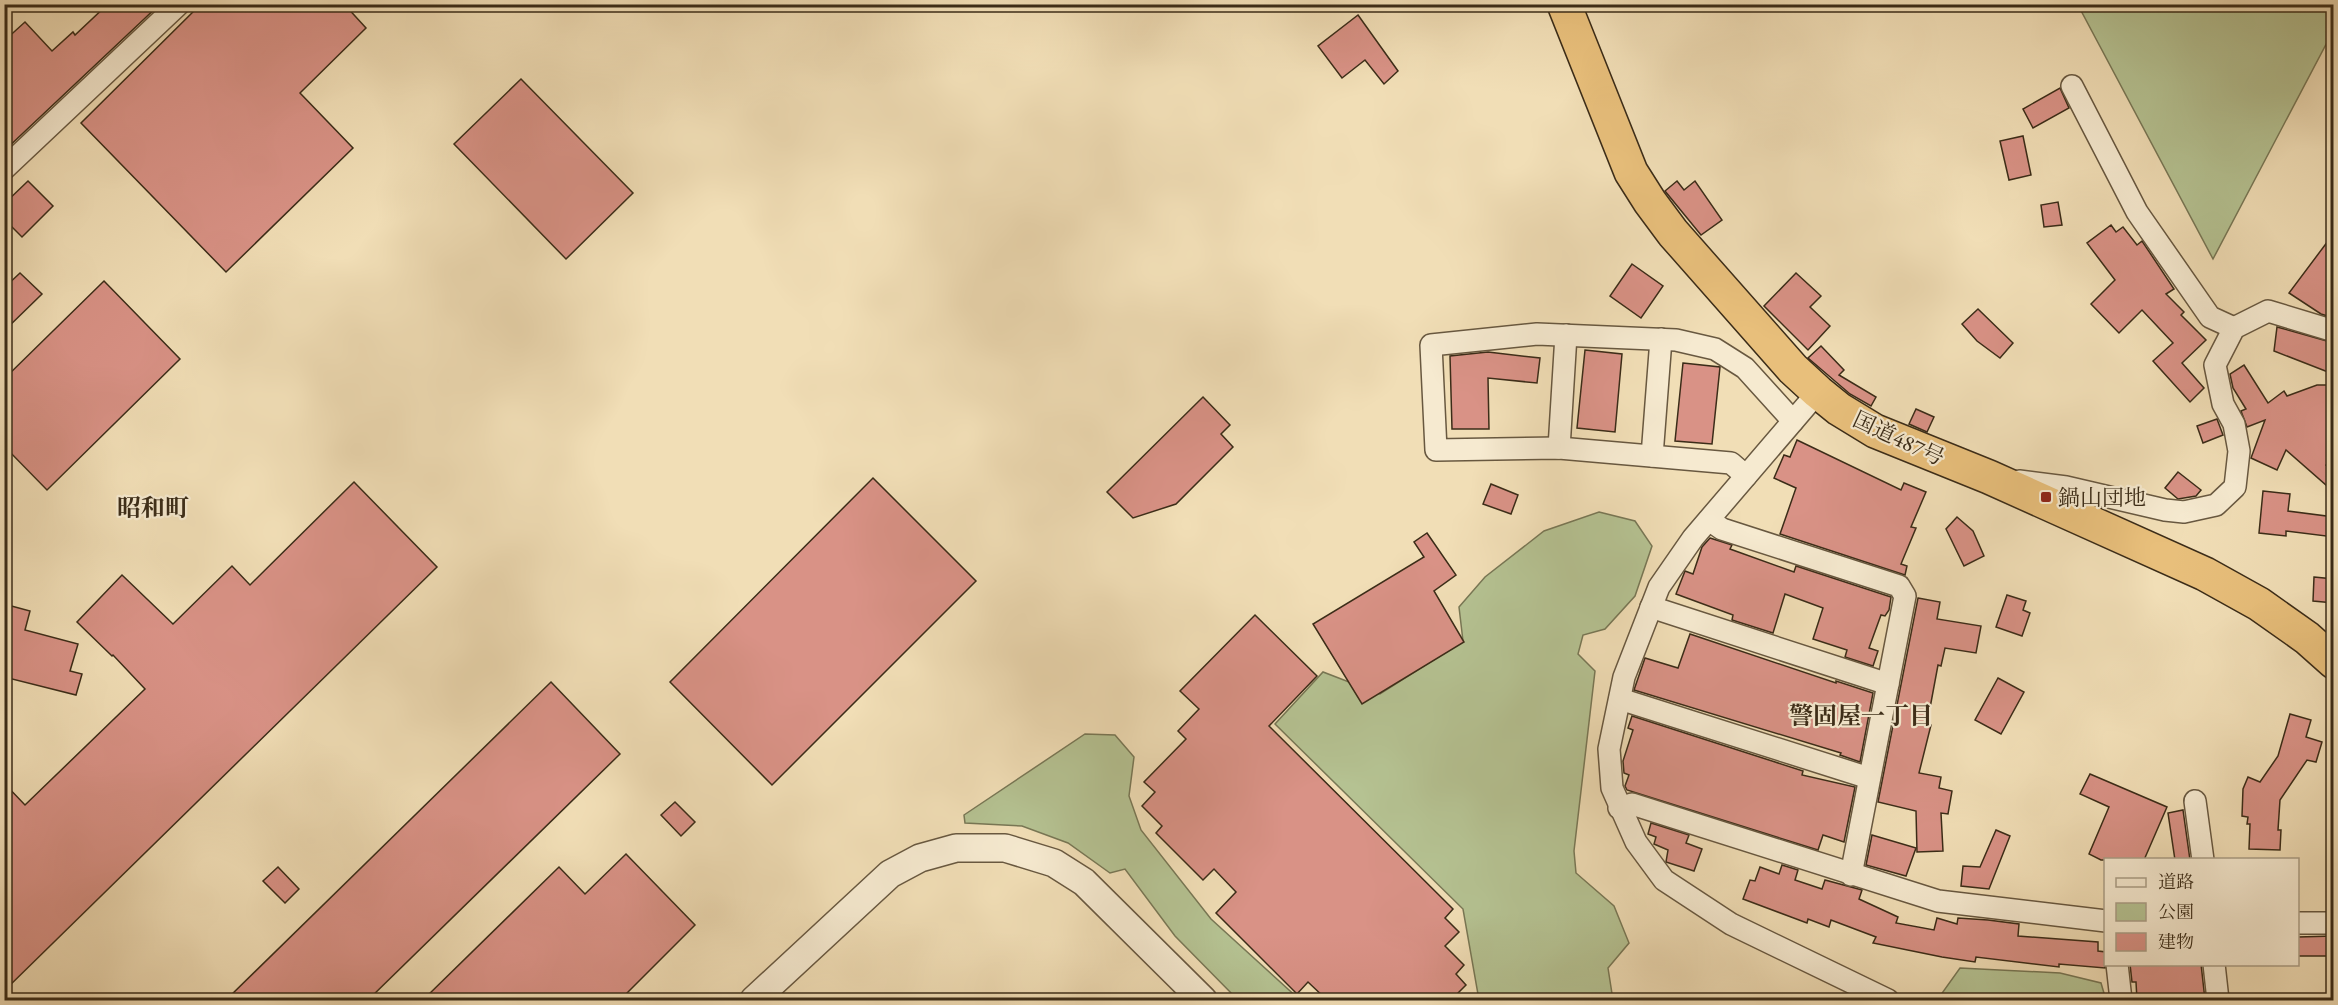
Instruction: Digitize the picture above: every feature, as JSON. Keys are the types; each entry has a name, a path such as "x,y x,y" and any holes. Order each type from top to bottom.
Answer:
{"highway":[{"name":"国道487号","path":"1563,4 1631,172 1650,202 1673,233 1793,369 1818,392 1839,409 1875,430 1989,477 2205,574 2259,604 2307,638 2334,662"}],"street":[{"path":"4,169 179,4"},
{"path":"2072,87 2136,212 2210,317 2234,328"},
{"path":"1989,477 2066,487 2164,510 2184,512 2216,505 2235,487 2238,462 2234,424 2223,404 2216,365 2234,328 2268,312 2334,332"},
{"path":"1746,476 1731,463 1559,448 1436,450 1431,345 1536,334 1662,339 1715,349 1745,368 1793,421"},
{"path":"1559,448 1566,335"},
{"path":"1652,456 1662,339"},
{"path":"1818,392 1709,520 1659,587 1624,677 1609,749 1612,788 1636,842 1664,880 1731,924 1888,1000"},
{"path":"1709,520 1722,529 1899,586 1905,596 1851,875"},
{"path":"1651,607 1888,684"},
{"path":"1620,699 1869,778"},
{"path":"2195,801 2203,858"},
{"path":"1619,808 1632,804 1938,901 2104,921"},
{"path":"754,1000 890,874 920,858 956,848 1005,849 1054,863 1084,882 1203,1000"},
{"path":"2299,923 2334,923"},
{"path":"2117,966 2121,1000"},
{"path":"2214,966 2218,1000"}],"green space":[{"path":"2078,5 2333,5 2333,31 2213,259"},
{"path":"1599,512 1635,521 1652,546 1635,596 1605,629 1583,635 1578,654 1595,671 1574,851 1576,873 1614,906 1629,943 1608,968 1613,1000 1479,1000 1463,909 1275,724 1323,672 1380,694 1463,641 1459,607 1485,577 1544,531"},
{"path":"1085,734 1115,735 1134,757 1129,796 1141,830 1211,919 1300,1000 1238,1000 1175,936 1125,869 1110,873 1068,843 1022,826 965,823 964,815"},
{"path":"1960,968 2060,973 2101,983 2106,1000 1942,1000 1940,996"}],"building":[{"path":"108,4 160,4 4,151 4,41 25,22 52,51 73,32 75,35"},
{"path":"201,4 344,4 366,28 300,93 353,148 226,272 81,123"},
{"path":"1358,15 1398,71 1384,84 1365,60 1342,78 1318,46"},
{"path":"521,79 633,193 566,259 454,144"},
{"path":"2060,88 2069,108 2033,128 2023,109"},
{"path":"2023,136 2031,175 2009,180 2000,141"},
{"path":"28,181 53,206 22,237 4,219 4,204"},
{"path":"1677,181 1684,190 1695,181 1722,220 1701,235 1665,191"},
{"path":"2058,202 2062,225 2044,227 2041,205"},
{"path":"2111,225 2116,232 2123,227 2137,245 2142,241 2174,289 2166,294 2184,312 2181,315 2206,340 2182,363 2204,388 2190,402 2153,361 2173,343 2142,310 2119,333 2091,304 2115,280 2087,243"},
{"path":"2334,233 2334,318 2321,314 2289,293"},
{"path":"1632,264 1663,286 1641,318 1610,296"},
{"path":"20,273 42,294 4,331 4,288"},
{"path":"1796,273 1821,296 1810,307 1830,326 1808,350 1764,306"},
{"path":"104,281 180,359 47,490 4,446 4,379"},
{"path":"1978,309 2013,343 2000,358 1977,341 1962,324"},
{"path":"2277,327 2334,343 2334,359 2328,372 2274,351"},
{"path":"1821,346 1844,370 1839,375 1876,397 1871,406 1850,394 1808,358"},
{"path":"1585,350 1622,354 1615,432 1577,428"},
{"path":"1488,352 1540,358 1537,383 1488,378 1489,429 1452,429 1450,356"},
{"path":"1683,363 1720,367 1712,444 1675,441"},
{"path":"2244,365 2268,403 2284,391 2287,396 2317,385 2334,385 2334,456 2326,465 2334,470 2334,492 2286,450 2277,470 2251,458 2265,420 2247,427 2241,411 2246,409 2233,388 2230,374"},
{"path":"1203,397 1230,425 1221,434 1233,447 1176,504 1133,518 1107,492"},
{"path":"1916,409 1934,417 1927,432 1909,424"},
{"path":"2217,419 2223,435 2203,443 2197,426"},
{"path":"1797,440 1901,490 1904,483 1926,492 1911,527 1916,528 1901,564 1907,566 1905,575 1780,534 1796,488 1774,478 1784,455 1790,457"},
{"path":"2178,472 2201,490 2196,496 2178,499 2165,488"},
{"path":"873,478 976,581 772,785 670,682"},
{"path":"354,482 437,567 4,991 4,783 25,805 145,689 77,622 122,575 173,624 232,566 250,585"},
{"path":"1491,484 1518,495 1511,514 1483,504"},
{"path":"2263,491 2290,494 2288,511 2334,517 2334,537 2286,531 2286,536 2259,533"},
{"path":"1957,517 1973,531 1984,556 1964,566 1946,529"},
{"path":"1427,533 1456,575 1434,591 1464,642 1362,704 1313,624 1424,557 1414,542"},
{"path":"1710,538 1732,545 1730,549 1794,572 1796,566 1891,597 1889,610 1885,616 1881,615 1869,648 1878,651 1873,666 1845,657 1847,650 1813,639 1823,608 1785,594 1773,633 1732,620 1733,615 1676,594 1685,571 1693,574 1702,547"},
{"path":"2314,577 2334,579 2334,603 2313,601"},
{"path":"2007,595 2026,601 2023,610 2030,613 2022,636 1996,627"},
{"path":"1918,598 1940,602 1937,619 1981,626 1976,653 1945,648 1941,666 1938,665 1927,724 1931,725 1919,773 1941,777 1939,788 1952,791 1948,814 1941,813 1943,851 1917,852 1916,811 1878,802"},
{"path":"4,604 30,611 25,630 78,644 70,671 82,674 76,695 4,677"},
{"path":"1255,615 1317,676 1269,726 1453,909 1445,918 1459,932 1445,946 1464,965 1456,974 1466,985 1451,1000 1327,1000 1308,982 1297,994 1216,913 1236,892 1214,869 1203,880 1156,833 1162,826 1142,806 1155,792 1144,782 1186,739 1178,731 1199,709 1180,691"},
{"path":"1690,634 1836,683 1836,681 1873,693 1860,762 1840,755 1841,753 1634,690 1645,658 1678,668"},
{"path":"1998,678 2024,692 2001,734 1975,720"},
{"path":"551,682 620,754 368,1000 226,1000"},
{"path":"2290,714 2311,720 2306,737 2322,742 2316,762 2307,760 2280,800 2278,830 2281,830 2280,850 2249,849 2250,824 2247,824 2248,817 2242,816 2243,789 2248,777 2260,782 2278,756"},
{"path":"1632,716 1803,771 1802,775 1855,787 1844,842 1823,835 1818,850 1627,790 1625,786 1629,775 1624,773 1623,761 1633,730 1628,728"},
{"path":"2090,774 2167,807 2145,858 2104,858 2101,860 2089,854 2109,807 2080,794"},
{"path":"675,802 695,822 681,836 661,815"},
{"path":"2183,810 2190,858 2175,858 2168,813"},
{"path":"1651,823 1689,835 1686,843 1702,849 1694,871 1666,862 1668,850 1654,844 1656,837 1648,834"},
{"path":"1996,830 2010,836 1989,889 1961,886 1963,866 1980,867"},
{"path":"1872,835 1916,848 1906,876 1866,865"},
{"path":"626,854 695,925 620,1000 423,1000 559,867 585,894"},
{"path":"1782,865 1798,870 1795,880 1822,889 1825,880 1862,890 1859,899 1898,917 1896,923 1934,930 1937,918 1957,924 1958,918 1988,920 2019,924 2018,936 2098,942 2098,951 2104,952 2105,968 2059,964 2059,967 1976,957 1975,962 1942,957 1873,943 1876,937 1831,920 1829,927 1808,919 1807,923 1743,899 1750,880 1755,881 1760,867 1779,874"},
{"path":"278,867 299,889 285,903 263,881"},
{"path":"2334,936 2334,956 2299,956 2299,937"},
{"path":"2130,966 2201,966 2205,1000 2137,1000 2136,982 2132,982"}],"place":[{"name":"鍋山団地","path":"2046,497"}],"district":[{"name":"昭和町","path":"153,508"},
{"name":"警固屋一丁目","path":"1861,716"}]}
